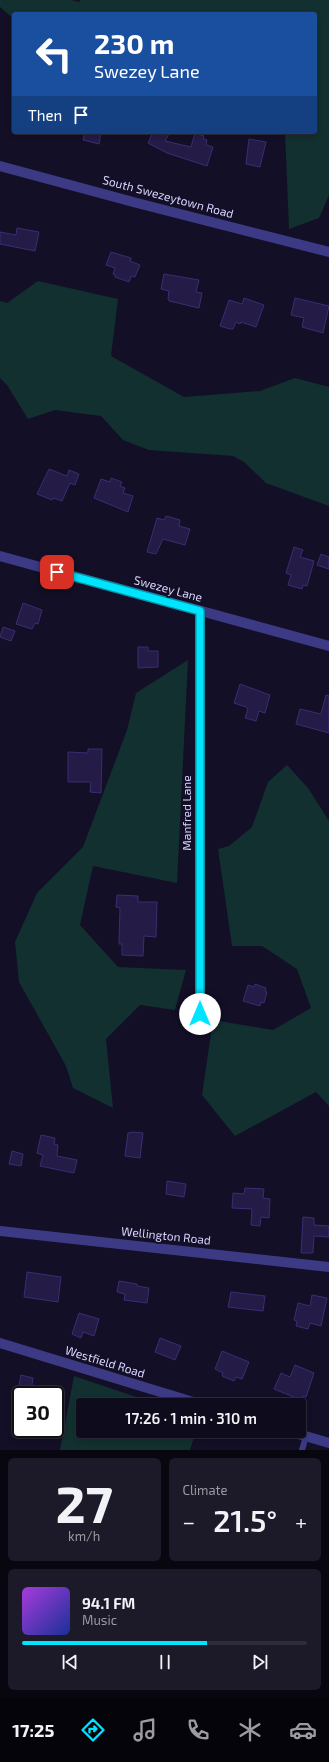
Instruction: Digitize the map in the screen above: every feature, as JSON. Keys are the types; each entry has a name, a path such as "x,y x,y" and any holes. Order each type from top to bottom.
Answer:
{"street":[{"name":"South Swezeytown Road","path":"0,166 329,252"},
{"name":"Swezey Lane","path":"0,556 329,646"},
{"name":"Manfred Lane","path":"200,611 200,1014"},
{"name":"Wellington Road","path":"0,1231 329,1267"},
{"name":"Westfield Road","path":"0,1343 180,1398"},
{"path":"306,1436 329,1444"}],"lane":[{"path":"302,1450 305,1438"}],"green space":[{"path":"0,0 71,0 79,2 81,0 329,0 329,195 319,218 289,229 285,134 317,134 317,12 12,12 12,17 0,7"},
{"path":"38,281 118,299 111,356 184,397 260,391 295,378 329,387 329,506 266,483 244,462 233,456 149,450 123,440 101,416 55,410 28,419 7,385 0,378 0,301 7,303"},
{"path":"188,660 177,883 93,866 80,925 118,967 186,970 175,1010 140,1005 106,1039 113,1108 73,1088 66,1066 19,982 15,942 37,893 83,847 127,730 136,693"},
{"path":"287,765 308,788 329,821 329,1106 316,1092 235,1136 202,1095 213,1020 273,1030 311,1008 297,969 262,946 232,946 218,849 229,846 252,827 268,782"},
{"path":"74,1376 139,1398 76,1398 76,1438 194,1438 190,1450 60,1450 62,1438 64,1438 64,1429"}],"building":[{"path":"84,134 101,134 99,144 83,140"},
{"path":"152,134 169,134 165,141 191,147 195,134 198,134 204,136 203,139 207,140 206,145 213,147 207,166 167,153 148,143"},
{"path":"249,139 266,142 260,167 246,164"},
{"path":"17,228 39,232 35,251 0,244 0,232 16,235"},
{"path":"111,252 131,258 130,261 140,265 135,277 131,276 129,282 115,277 113,274 115,268 106,265"},
{"path":"164,274 199,280 196,292 202,293 199,308 169,301 169,291 161,289"},
{"path":"244,298 264,305 256,327 241,322 240,324 236,322 233,329 220,326 229,300 242,304"},
{"path":"295,298 329,306 323,333 302,327 304,318 291,315"},
{"path":"49,469 67,476 69,470 79,474 75,485 70,483 62,501 53,498 52,500 37,494"},
{"path":"111,478 122,482 120,486 125,488 123,493 133,496 128,512 94,498 101,479 110,482"},
{"path":"166,516 180,520 179,526 190,529 185,545 163,539 156,554 147,552 157,518 164,520"},
{"path":"294,547 303,550 300,557 314,561 307,586 303,585 302,589 288,585 291,575 286,573"},
{"path":"321,554 329,557 329,569 317,565"},
{"path":"23,603 42,610 38,624 35,623 32,629 16,624"},
{"path":"3,627 15,631 11,641 0,637"},
{"path":"138,647 148,647 148,651 158,651 158,667 138,668"},
{"path":"240,684 270,695 265,713 259,711 256,721 245,718 248,709 234,703"},
{"path":"326,695 329,696 329,733 296,724 300,709 321,714"},
{"path":"88,749 102,749 101,793 90,792 91,782 68,782 68,752 88,753"},
{"path":"117,895 138,896 138,902 157,902 156,937 144,936 143,956 122,955 122,944 119,944 120,908 116,907"},
{"path":"255,984 266,988 265,991 267,992 264,1003 261,1002 260,1006 243,1001 248,985 254,987"},
{"path":"128,1133 143,1133 140,1158 125,1156"},
{"path":"41,1135 55,1138 54,1144 58,1145 57,1156 77,1160 74,1173 40,1166 43,1155 37,1153"},
{"path":"12,1151 23,1154 21,1166 9,1164"},
{"path":"167,1181 186,1184 184,1197 166,1194"},
{"path":"245,1188 264,1189 263,1198 270,1199 269,1218 261,1217 260,1226 251,1225 252,1209 232,1208 233,1193 244,1194"},
{"path":"303,1217 314,1218 314,1225 329,1226 329,1237 314,1236 313,1253 301,1253"},
{"path":"27,1272 61,1277 58,1302 24,1297"},
{"path":"119,1281 149,1288 147,1303 124,1300 125,1294 117,1292"},
{"path":"231,1292 265,1296 263,1311 228,1307"},
{"path":"312,1295 327,1298 321,1326 310,1323 308,1329 296,1326 297,1321 294,1320 298,1303 310,1306"},
{"path":"79,1313 99,1319 94,1336 83,1332 81,1338 72,1334"},
{"path":"160,1338 181,1346 175,1360 155,1352"},
{"path":"222,1351 249,1362 242,1379 236,1377 234,1381 222,1376 223,1373 215,1369"},
{"path":"295,1365 314,1373 306,1397 303,1396 302,1398 296,1398 274,1389 281,1373 290,1377"},
{"path":"21,1375 33,1378 32,1386 19,1386"}],"route":[{"path":"57,572 200,611 200,1014"}]}
